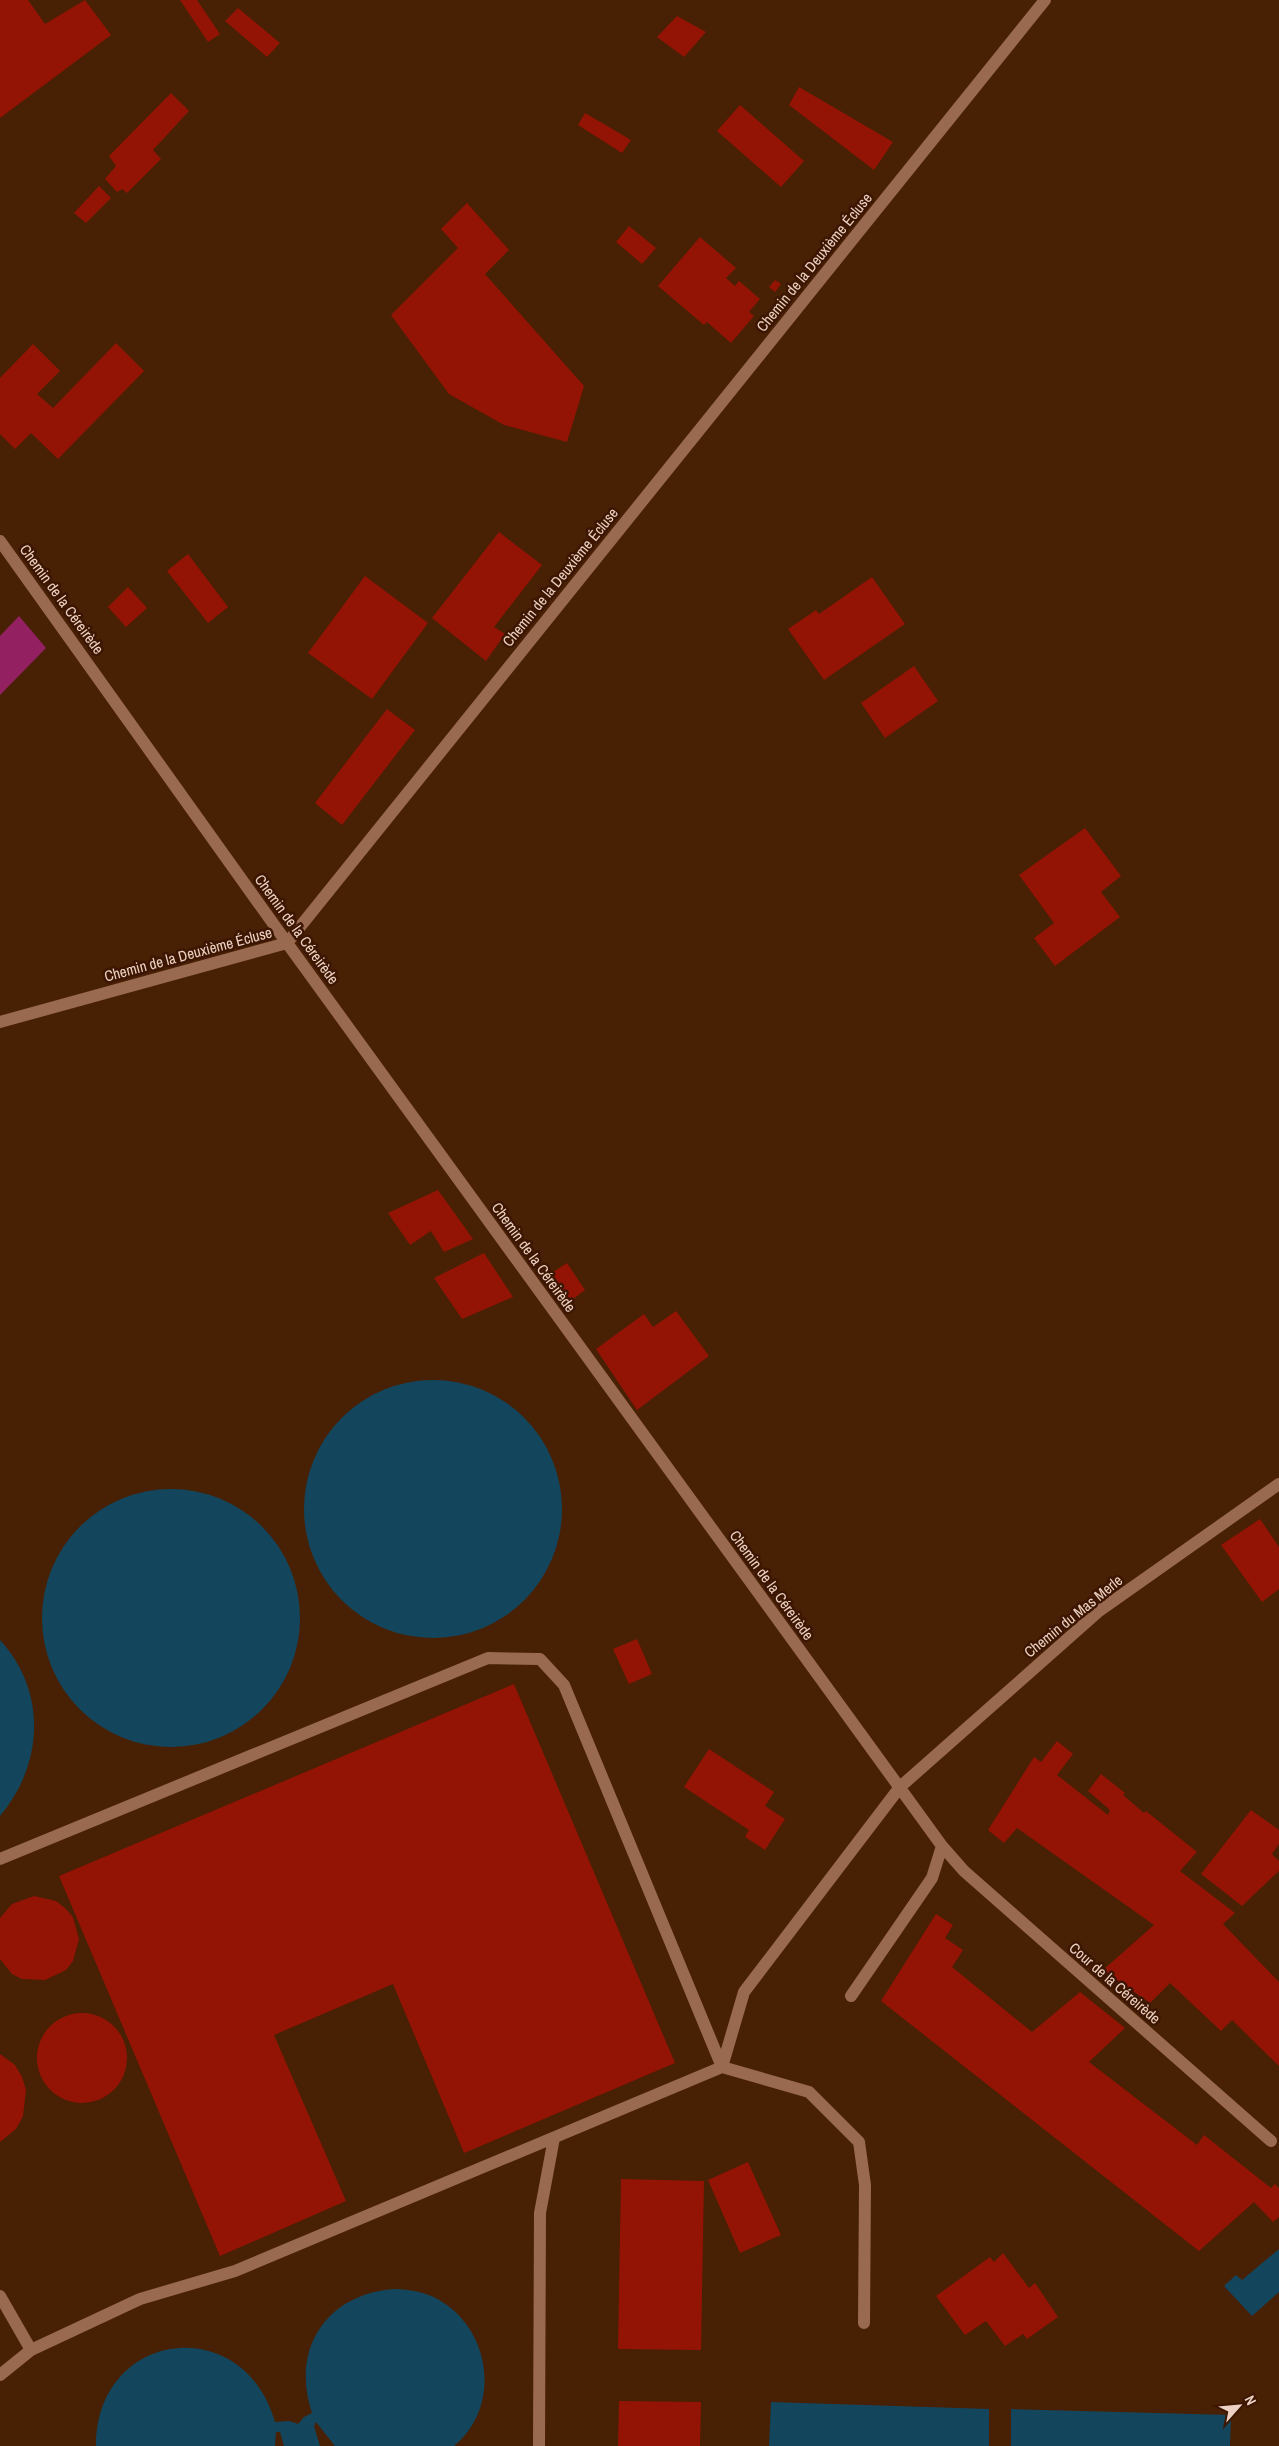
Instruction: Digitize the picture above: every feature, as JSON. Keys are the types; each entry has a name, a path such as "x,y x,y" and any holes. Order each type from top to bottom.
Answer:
{"street":[{"name":"Chemin de la Deuxième Écluse","path":"0,1022 287,943 1046,0"},
{"name":"Chemin de la Céreirède","path":"0,541 287,943 942,1846"},
{"name":"Chemin du Mas Merle","path":"722,2068 744,1992 900,1787 1100,1612 1279,1484"},
{"path":"0,1859 488,1658 540,1659 564,1686 722,2068"},
{"path":"851,1996 932,1878 942,1846"},
{"name":"Cour de la Céreirède","path":"942,1846 964,1871 1271,2141"},
{"path":"0,2375 31,2350 140,2299 235,2272 722,2068 809,2092 859,2142 865,2185 864,2323"},
{"path":"539,2446 540,2213 554,2138"},
{"path":"0,2296 31,2350"}],"shaded area":[{"path":"19,616 46,648 0,695 0,636"}],"water":[{"path":"420,1380 446,1380 483,1389 505,1401 525,1417 541,1437 553,1459 560,1484 562,1509 560,1534 553,1559 541,1581 525,1601 505,1617 483,1629 446,1638 420,1638 383,1629 361,1617 341,1601 325,1581 313,1559 304,1522 304,1496 313,1459 325,1437 341,1417 361,1401 383,1389"},
{"path":"158,1489 184,1489 221,1498 243,1510 271,1536 291,1568 298,1593 300,1618 298,1643 291,1668 279,1690 253,1718 221,1738 209,1742 184,1747 158,1747 121,1738 99,1726 71,1700 51,1668 47,1656 42,1631 42,1605 51,1568 63,1546 89,1518 121,1498 133,1494"},
{"path":"0,1640 15,1660 26,1682 32,1704 34,1728 32,1751 25,1774 15,1796 0,1816"},
{"path":"1279,2249 1279,2292 1252,2316 1224,2286 1236,2275 1242,2280"},
{"path":"397,2289 422,2293 444,2303 460,2317 472,2334 480,2352 484,2372 484,2392 479,2412 469,2430 454,2446 335,2446 316,2422 314,2426 320,2446 284,2446 280,2432 276,2432 275,2446 96,2446 102,2407 119,2378 144,2358 174,2348 204,2350 234,2362 258,2386 275,2422 289,2421 298,2424 304,2417 312,2413 307,2389 306,2367 311,2346 320,2328 334,2312 352,2300 373,2293"},
{"path":"771,2402 989,2409 989,2446 769,2446"},
{"path":"1011,2409 1231,2415 1230,2446 1011,2446"}],"building":[{"path":"0,0 28,0 45,24 85,0 111,35 0,118"},
{"path":"180,0 197,0 220,34 208,42"},
{"path":"238,8 280,43 267,57 225,21"},
{"path":"677,16 706,32 684,57 657,37"},
{"path":"799,87 893,142 874,170 789,105"},
{"path":"171,93 189,111 153,150 161,159 127,193 122,189 117,192 105,179 116,166 109,156"},
{"path":"740,105 804,161 781,187 717,131"},
{"path":"585,113 631,140 622,153 578,125"},
{"path":"99,186 111,198 86,223 74,213"},
{"path":"467,203 509,250 485,274 584,386 567,442 504,425 449,394 391,315 458,248 441,229"},
{"path":"629,226 656,248 642,264 616,242"},
{"path":"700,237 736,268 726,278 735,286 739,281 760,299 749,312 754,316 731,343 707,322 704,325 658,286"},
{"path":"775,280 781,284 775,292 769,287"},
{"path":"116,343 144,371 58,459 31,433 15,449 0,434 0,378 33,344 60,371 37,394 53,408"},
{"path":"499,532 542,565 494,627 505,634 486,661 432,618"},
{"path":"188,554 228,607 208,623 167,571"},
{"path":"365,576 428,623 372,699 308,653"},
{"path":"872,577 905,624 824,680 788,629 816,610 819,614"},
{"path":"128,587 147,608 126,627 108,607"},
{"path":"914,666 938,701 885,738 861,703"},
{"path":"387,709 415,730 342,825 315,803"},
{"path":"1085,828 1121,876 1101,892 1120,917 1055,966 1034,938 1054,923 1019,875"},
{"path":"438,1190 473,1239 444,1252 431,1231 410,1245 388,1213"},
{"path":"484,1253 513,1297 462,1319 434,1278"},
{"path":"567,1263 585,1290 564,1306 544,1278"},
{"path":"676,1311 709,1356 637,1410 596,1349 644,1314 653,1327"},
{"path":"1260,1519 1279,1547 1279,1589 1262,1602 1221,1545"},
{"path":"637,1639 652,1674 629,1684 613,1649"},
{"path":"514,1684 675,2063 464,2153 393,1984 274,2035 346,2201 220,2256 59,1876"},
{"path":"1057,1741 1073,1754 1057,1775 1108,1815 1110,1810 1088,1791 1101,1774 1125,1793 1123,1795 1144,1813 1146,1811 1197,1852 1180,1871 1235,1913 1223,1924 1279,1982 1279,2066 1232,2020 1221,2031 1170,1983 1150,2003 1103,1970 1154,1925 1017,1828 1004,1843 988,1830 1034,1757 1041,1762"},
{"path":"709,1749 774,1792 765,1806 785,1819 765,1850 745,1837 749,1830 684,1787"},
{"path":"1251,1810 1279,1830 1279,1844 1272,1854 1279,1861 1279,1871 1242,1906 1201,1874"},
{"path":"34,1896 56,1901 65,1908 73,1917 79,1939 73,1961 66,1970 45,1980 22,1979 12,1974 0,1959 0,1918 12,1904"},
{"path":"936,1914 953,1925 945,1938 963,1950 952,1967 1032,2032 1080,1992 1125,2028 1089,2062 1197,2145 1204,2135 1271,2188 1275,2184 1279,2188 1279,2217 1273,2222 1254,2202 1199,2251 881,2001"},
{"path":"82,2013 99,2016 114,2026 124,2041 127,2058 124,2075 114,2090 99,2100 82,2103 65,2100 50,2090 40,2075 37,2058 40,2041 50,2026 65,2016"},
{"path":"0,2054 15,2065 22,2077 26,2090 23,2116 16,2129 0,2142"},
{"path":"748,2162 781,2235 740,2253 708,2180"},
{"path":"621,2179 704,2181 701,2350 618,2349"},
{"path":"1003,2253 1029,2288 1035,2283 1058,2317 1027,2339 1023,2334 1005,2346 986,2321 965,2335 936,2296 990,2257 994,2262"},
{"path":"619,2401 701,2402 700,2446 618,2446"}]}
